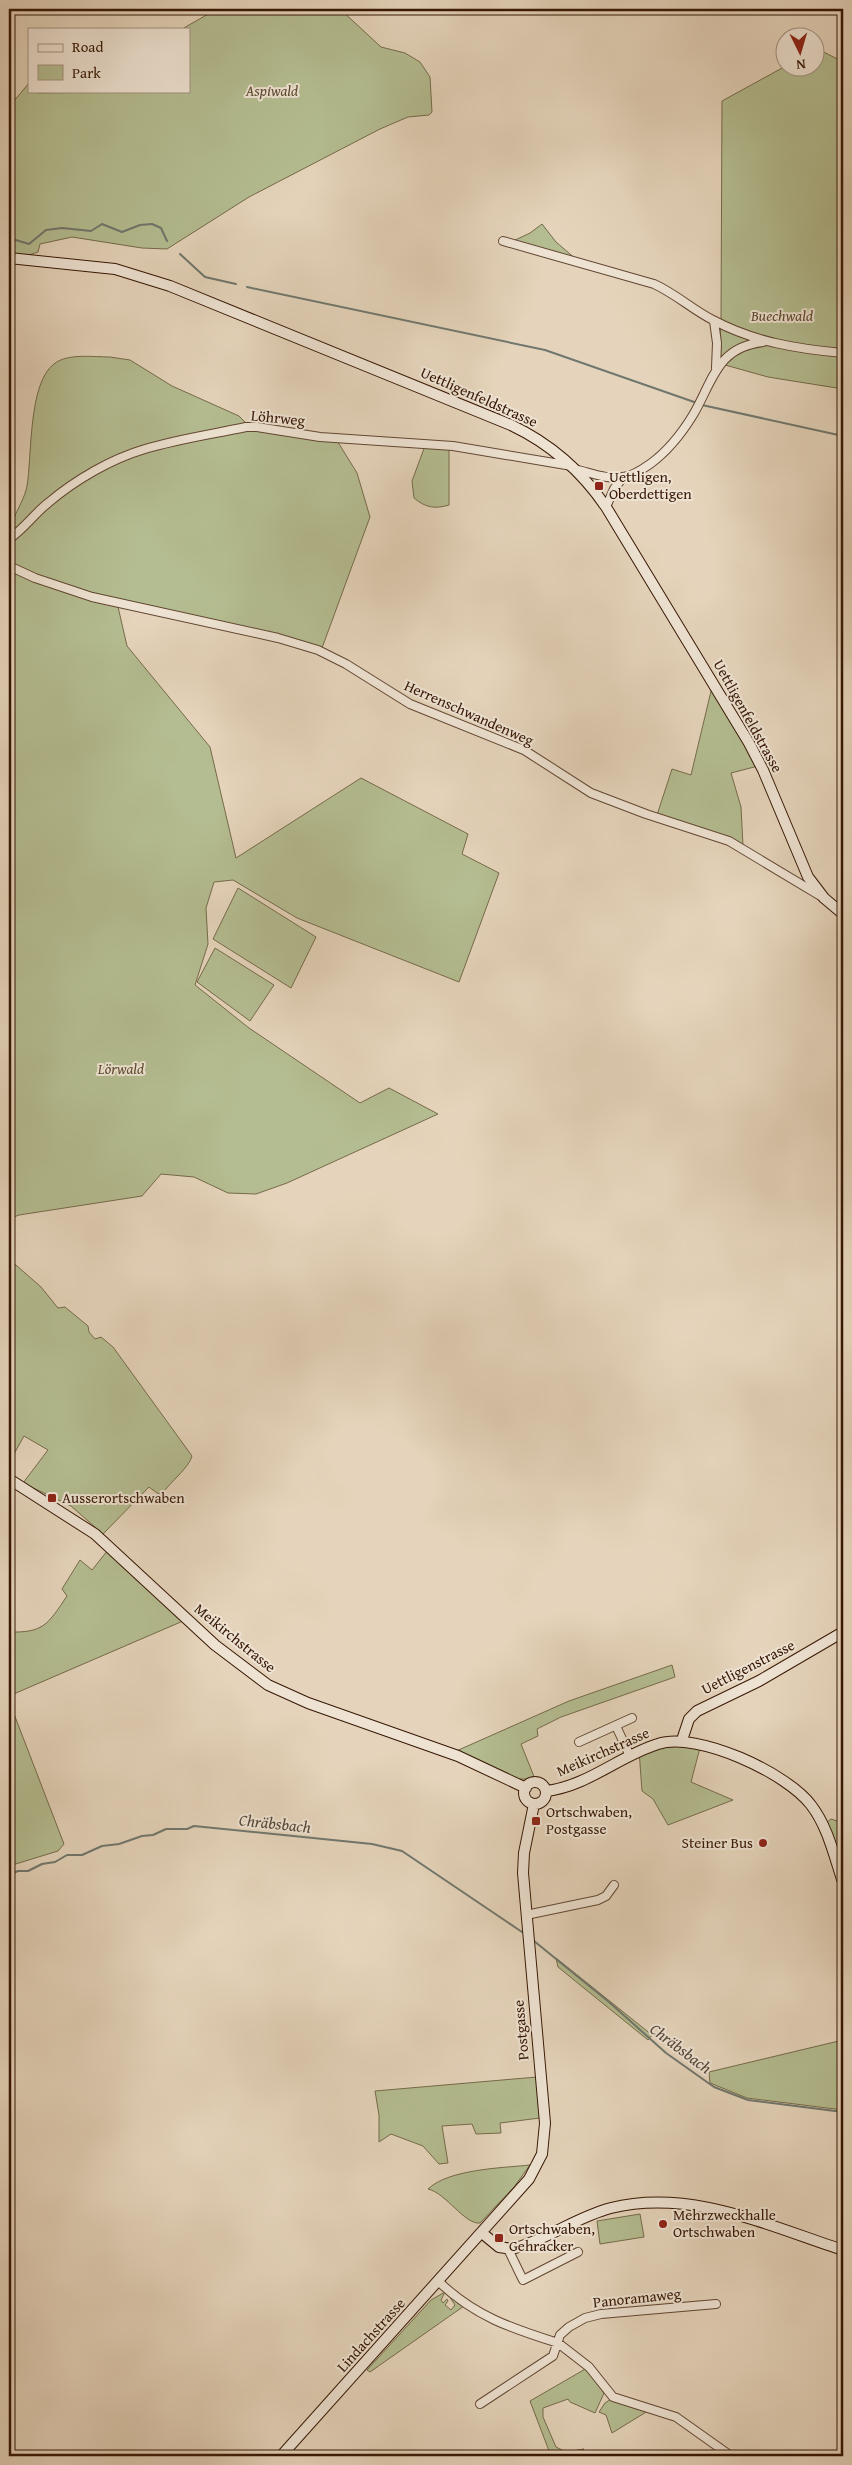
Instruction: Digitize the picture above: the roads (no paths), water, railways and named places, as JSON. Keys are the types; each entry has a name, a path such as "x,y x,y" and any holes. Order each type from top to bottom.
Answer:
{"main road":[{"name":"Uettligenfeldstrasse","path":"9,258 115,269 170,286 511,425 532,435 576,468 606,507 749,743 763,770 806,871 824,898 843,914"},
{"name":"Meikirchstrasse","path":"9,1479 75,1520 116,1552 215,1645 262,1681 308,1703 458,1756 526,1788"},
{"name":"Uettligenstrasse","path":"682,1740 689,1719 697,1711 759,1681 843,1632"},
{"name":"Meikirchstrasse","path":"546,1791 571,1786 658,1744 682,1740 700,1743 778,1778 796,1790 810,1804 823,1825 843,1882"},
{"path":"536,1782 543,1785 546,1791 544,1800 534,1804 526,1799 526,1788 536,1782"},
{"name":"Postgasse","path":"482,2233 535,2170 540,2160 544,2142 545,2124 523,1873 524,1853 534,1804"},
{"path":"482,2233 494,2244 508,2249 524,2245 576,2220 610,2208 663,2202 713,2209 843,2250"},
{"name":"Lindachstrasse","path":"281,2456 482,2233"}],"street":[{"path":"504,241 654,284 671,292 714,321 765,342 843,353"},
{"path":"714,321 718,343 716,369"},
{"path":"606,507 614,489 623,478 641,470 658,458 682,432 699,404 716,369 735,350 765,342"},
{"name":"Löhrweg","path":"9,539 20,532 48,503 97,470 116,461 146,448 246,427 320,437 454,446 623,478"},
{"name":"Herrenschwandenweg","path":"9,566 43,581 92,597 278,638 318,650 410,704 524,750 591,793 646,814 729,841 824,898"},
{"path":"792,880 798,879 806,871"},
{"path":"579,1742 632,1718"},
{"path":"616,1726 630,1756"},
{"path":"526,1916 598,1900 606,1896 614,1885"},
{"path":"508,2249 523,2280 578,2252"},
{"path":"438,2282 458,2298 495,2322 558,2343 589,2366 613,2397 676,2417 731,2456"},
{"name":"Panoramaweg","path":"480,2404 553,2356 560,2335 569,2327 593,2316 716,2304"}],"waterway":[{"path":"9,238 29,244 46,230 62,228 91,231 102,224 122,232 140,225 152,224 161,228 167,241"},
{"path":"180,254 205,277 236,284"},
{"path":"247,287 545,350 697,403"},
{"path":"702,405 843,436"},
{"name":"Chräbsbach","path":"9,1875 18,1871 28,1871 42,1864 55,1862 67,1855 82,1855 102,1846 119,1844 142,1836 153,1835 166,1829 187,1829 194,1826 372,1844 402,1851 522,1932"},
{"name":"Chräbsbach","path":"534,1941 609,2002 666,2053 714,2087 748,2100 843,2112"}],"place":[{"name":"Uettligen, Oberdettigen","path":"599,486"},
{"name":"Ausserortschwaben","path":"52,1498"},
{"name":"Ortschwaben, Postgasse","path":"536,1821"},
{"name":"Steiner Bus","path":"763,1843"},
{"name":"Mehrzweckhalle Ortschwaben","path":"663,2224"},
{"name":"Ortschwaben, Gehracker","path":"499,2238"}],"park label":[{"name":"Aspiwald","path":"272,91"},
{"name":"Buechwald","path":"782,316"},
{"name":"Lörwald","path":"121,1069"}]}
